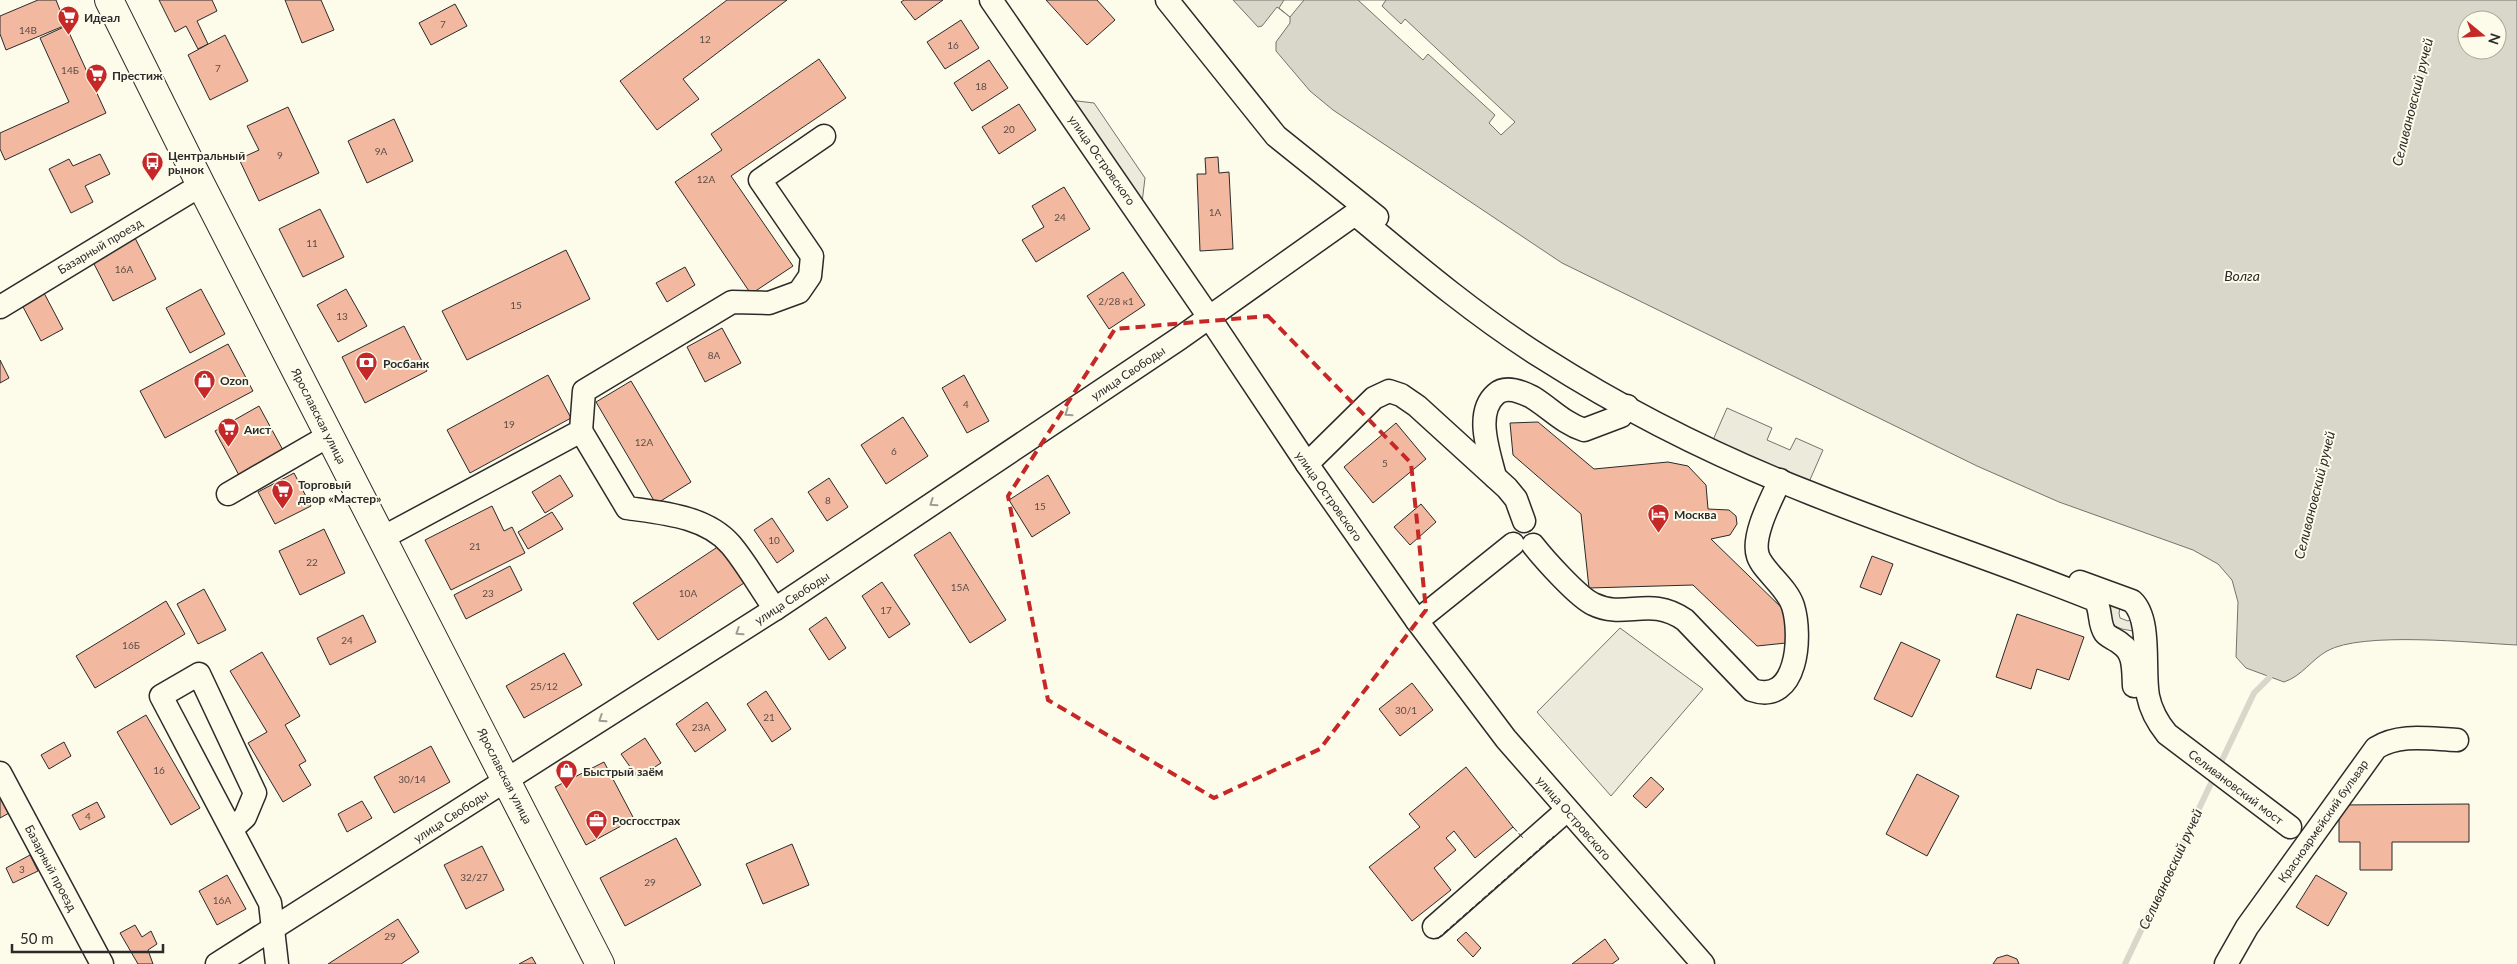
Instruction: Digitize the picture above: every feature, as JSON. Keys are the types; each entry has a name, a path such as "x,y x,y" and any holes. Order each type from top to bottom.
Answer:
{"main road":[{"name":"Ярославская улица","path":"109,0 201,185 600,964"}],"street":[{"name":"улица Островского","path":"992,0 1209,316 1307,464 1418,621 1506,739 1703,964"},
{"name":"Селивановский мост","path":"1167,0 1276,136 1480,300 1548,348 1702,431 1815,482 2132,600 2141,613 2148,696 2156,720 2167,734 2182,746 2290,827"},
{"path":"774,609 730,544 710,528 676,516 627,508 581,431 584,392 732,302 769,304 798,292 810,276 812,256 760,180 824,136"},
{"name":"Базарный проезд","path":"0,307 201,185"},
{"name":"улица Свободы","path":"217,964 774,609 1209,316 1355,214 1473,311 1543,358 1627,406"},
{"path":"1495,477 1488,450 1485,417 1488,401 1499,391 1514,389 1532,398 1569,425 1584,430 1621,416 1627,406 1714,451 1780,480 2095,600 2100,607 2100,620 2106,634 2127,648 2132,656 2134,686"},
{"path":"1307,464 1374,398 1389,391 1401,395 1417,406 1495,477 1516,499 1524,520 1512,527 1510,536 1548,564 1592,604 1618,610 1657,607 1673,612 1685,620 1752,690 1762,693 1775,690 1786,683 1795,656 1796,626 1793,606 1784,589 1758,556 1758,538 1764,516 1780,480"},
{"path":"382,538 581,431"},
{"path":"228,494 330,435"},
{"path":"1418,621 1523,545"},
{"path":"232,829 245,817 255,793 199,674 161,696 270,903 277,964"},
{"name":"Красноармейский бульвар","path":"2226,964 2247,927 2365,760 2376,748 2389,740 2406,738 2457,740"},
{"name":"Базарный проезд","path":"0,773 102,964"},
{"path":"1434,927 1567,810"}],"highlighted area":[{"path":"1268,316 1411,463 1426,610 1320,749 1214,798 1048,700 1008,496 1115,329"}],"shaded area":[{"path":"1069,100 1094,103 1145,178 1142,203"},
{"path":"1727,408 1772,428 1767,440 1790,450 1796,438 1823,450 1809,482 1713,440"},
{"path":"2106,588 2135,595 2141,601 2145,611 2149,634 2122,629 2115,626 2110,618","holes":["2130,606 2134,613 2132,618 2128,621 2120,618 2120,608"]},
{"path":"1620,628 1703,689 1611,796 1537,712"}],"water":[{"name":"Волга","path":"1233,0 2517,0 2517,645 2419,640 2365,641 2343,645 2327,651 2296,676 2284,682 2246,668 2236,657 2238,602 2232,580 2218,564 2193,550 2059,502 1977,466 1562,263 1333,110 1310,91 1276,51 1276,42 1290,23 1290,17 1277,7 1262,26 1258,27"}],"pier":[{"path":"1284,0 1304,0 1290,17 1279,8"},
{"path":"1358,0 1386,0 1382,6 1401,24 1405,19 1515,122 1501,135 1489,123 1495,115 1428,54 1423,60"}],"building":[{"path":"38,0 56,0 66,25 6,50 0,34 0,16"},
{"path":"159,0 212,0 217,11 197,21 208,44 198,49 186,26 175,32"},
{"path":"285,0 321,0 334,30 302,43"},
{"path":"727,0 787,0 683,79 699,99 657,130 620,81"},
{"path":"904,0 943,0 915,20 901,2"},
{"path":"1046,0 1097,0 1115,20 1087,45"},
{"path":"455,4 467,26 431,45 419,23"},
{"path":"961,20 979,48 945,69 927,42"},
{"path":"66,26 106,113 5,160 0,149 0,133 69,102 40,38"},
{"path":"225,35 248,81 210,100 188,55"},
{"path":"819,59 846,98 731,176 793,266 751,294 675,182 722,150 711,134"},
{"path":"989,60 1008,88 972,111 954,83"},
{"path":"1019,104 1036,130 999,154 982,127"},
{"path":"288,107 319,173 259,201 239,159 259,150 247,126"},
{"path":"394,119 413,161 367,183 348,141"},
{"path":"100,154 110,174 85,186 93,202 71,213 49,169 69,159 73,166"},
{"path":"1218,157 1219,173 1229,172 1233,249 1200,251 1197,174 1206,174 1205,158"},
{"path":"1064,187 1090,229 1036,262 1022,240 1044,227 1032,206"},
{"path":"320,209 344,257 303,277 279,229"},
{"path":"135,238 156,279 113,301 92,260"},
{"path":"566,250 590,299 467,360 442,311"},
{"path":"685,267 695,285 667,302 656,283"},
{"path":"1123,272 1145,305 1109,329 1087,296"},
{"path":"201,289 225,334 190,353 166,308"},
{"path":"346,289 367,326 338,342 317,305"},
{"path":"44,293 63,329 41,341 22,305"},
{"path":"404,326 427,371 365,403 342,357"},
{"path":"722,328 741,363 705,382 687,347"},
{"path":"228,344 253,391 165,438 140,391"},
{"path":"0,360 9,378 0,383"},
{"path":"548,375 571,418 470,473 447,430"},
{"path":"964,375 989,421 967,433 942,388"},
{"path":"631,381 691,482 656,504 596,402"},
{"path":"259,406 284,452 240,477 215,431"},
{"path":"903,417 928,456 886,484 861,445"},
{"name":"Москва","path":"1538,422 1594,469 1668,462 1688,466 1706,485 1708,509 1729,510 1736,516 1737,524 1730,535 1711,539 1786,612 1786,643 1757,646 1693,585 1589,588 1581,514 1513,455 1510,423"},
{"path":"1396,423 1426,459 1373,503 1344,467"},
{"path":"294,473 311,506 275,524 258,492"},
{"path":"560,475 573,496 545,513 532,492"},
{"path":"1048,475 1070,513 1032,537 1009,500"},
{"path":"829,478 848,507 827,521 808,492"},
{"path":"1421,504 1436,522 1410,545 1394,527"},
{"path":"492,506 504,531 512,527 525,553 451,590 425,540"},
{"path":"552,512 563,529 528,549 518,532"},
{"path":"772,518 794,551 777,563 754,530"},
{"path":"324,529 345,573 300,595 279,551"},
{"path":"950,532 1006,620 970,643 914,555"},
{"path":"719,546 744,583 658,640 633,603"},
{"path":"1872,556 1893,564 1881,595 1860,587"},
{"path":"510,566 522,590 466,619 454,595"},
{"path":"882,582 910,624 889,638 862,596"},
{"path":"204,589 226,630 198,644 177,604"},
{"path":"166,601 185,634 95,688 76,656"},
{"path":"2017,614 2084,637 2069,680 2037,669 2031,689 1996,677"},
{"path":"363,615 376,642 330,665 317,638"},
{"path":"826,617 846,648 829,660 809,629"},
{"path":"1901,642 1940,660 1912,717 1874,699"},
{"path":"262,652 300,716 285,725 306,761 299,765 311,785 283,802 248,743 267,732 230,671"},
{"path":"564,653 582,685 524,718 506,686"},
{"path":"1412,683 1433,710 1400,736 1379,709"},
{"path":"766,691 791,729 772,742 747,704"},
{"path":"707,702 726,730 695,752 676,724"},
{"path":"146,715 200,808 171,825 117,732"},
{"path":"645,738 661,763 638,778 621,754"},
{"path":"64,742 71,756 49,769 41,755"},
{"path":"431,746 450,782 394,813 374,777"},
{"path":"604,762 634,819 586,845 555,787"},
{"path":"1466,767 1513,827 1475,858 1454,831 1446,838 1456,850 1434,868 1451,890 1412,921 1369,867 1420,827 1409,814"},
{"path":"1917,774 1959,796 1927,856 1886,834"},
{"path":"1651,777 1664,789 1646,808 1633,796"},
{"path":"3,797 11,812 0,818 0,799"},
{"path":"362,801 372,818 347,832 338,814"},
{"path":"97,802 105,817 80,830 72,815"},
{"path":"2469,804 2469,842 2392,842 2392,870 2360,870 2360,842 2339,842 2339,805"},
{"path":"676,838 701,885 625,926 600,878"},
{"path":"792,844 809,885 763,904 746,864"},
{"path":"482,846 504,890 466,909 444,865"},
{"path":"30,855 38,871 13,883 6,868"},
{"path":"227,875 246,909 217,925 199,891"},
{"path":"2316,875 2347,893 2328,926 2296,907"},
{"path":"398,919 419,952 401,964 328,964"},
{"path":"135,925 142,937 151,931 157,944 148,950 153,964 138,964 120,933"},
{"path":"1466,932 1481,948 1473,957 1457,940"},
{"path":"1605,939 1619,959 1612,964 1572,964"},
{"path":"2007,955 2017,959 2019,964 1993,964 1997,958"},
{"path":"532,957 536,964 519,964"}],"waterway":[{"name":"Селивановский ручей","path":"2125,964 2254,693 2269,678 2271,671"}],"fence":[{"path":"1513,827 1523,838"},
{"path":"1437,939 1554,836"}],"place":[{"name":"Идеал","path":"68,36"},
{"name":"Престиж","path":"96,94"},
{"name":"Центральный рынок","path":"152,181"},
{"name":"Росбанк","path":"367,382"},
{"name":"Ozon","path":"204,399"},
{"name":"Аист","path":"228,448"},
{"name":"Торговый двор «Мастер»","path":"282,510"},
{"name":"Москва","path":"1658,533"},
{"name":"Быстрый заём","path":"567,790"},
{"name":"Росгосстрах","path":"596,839"}]}
